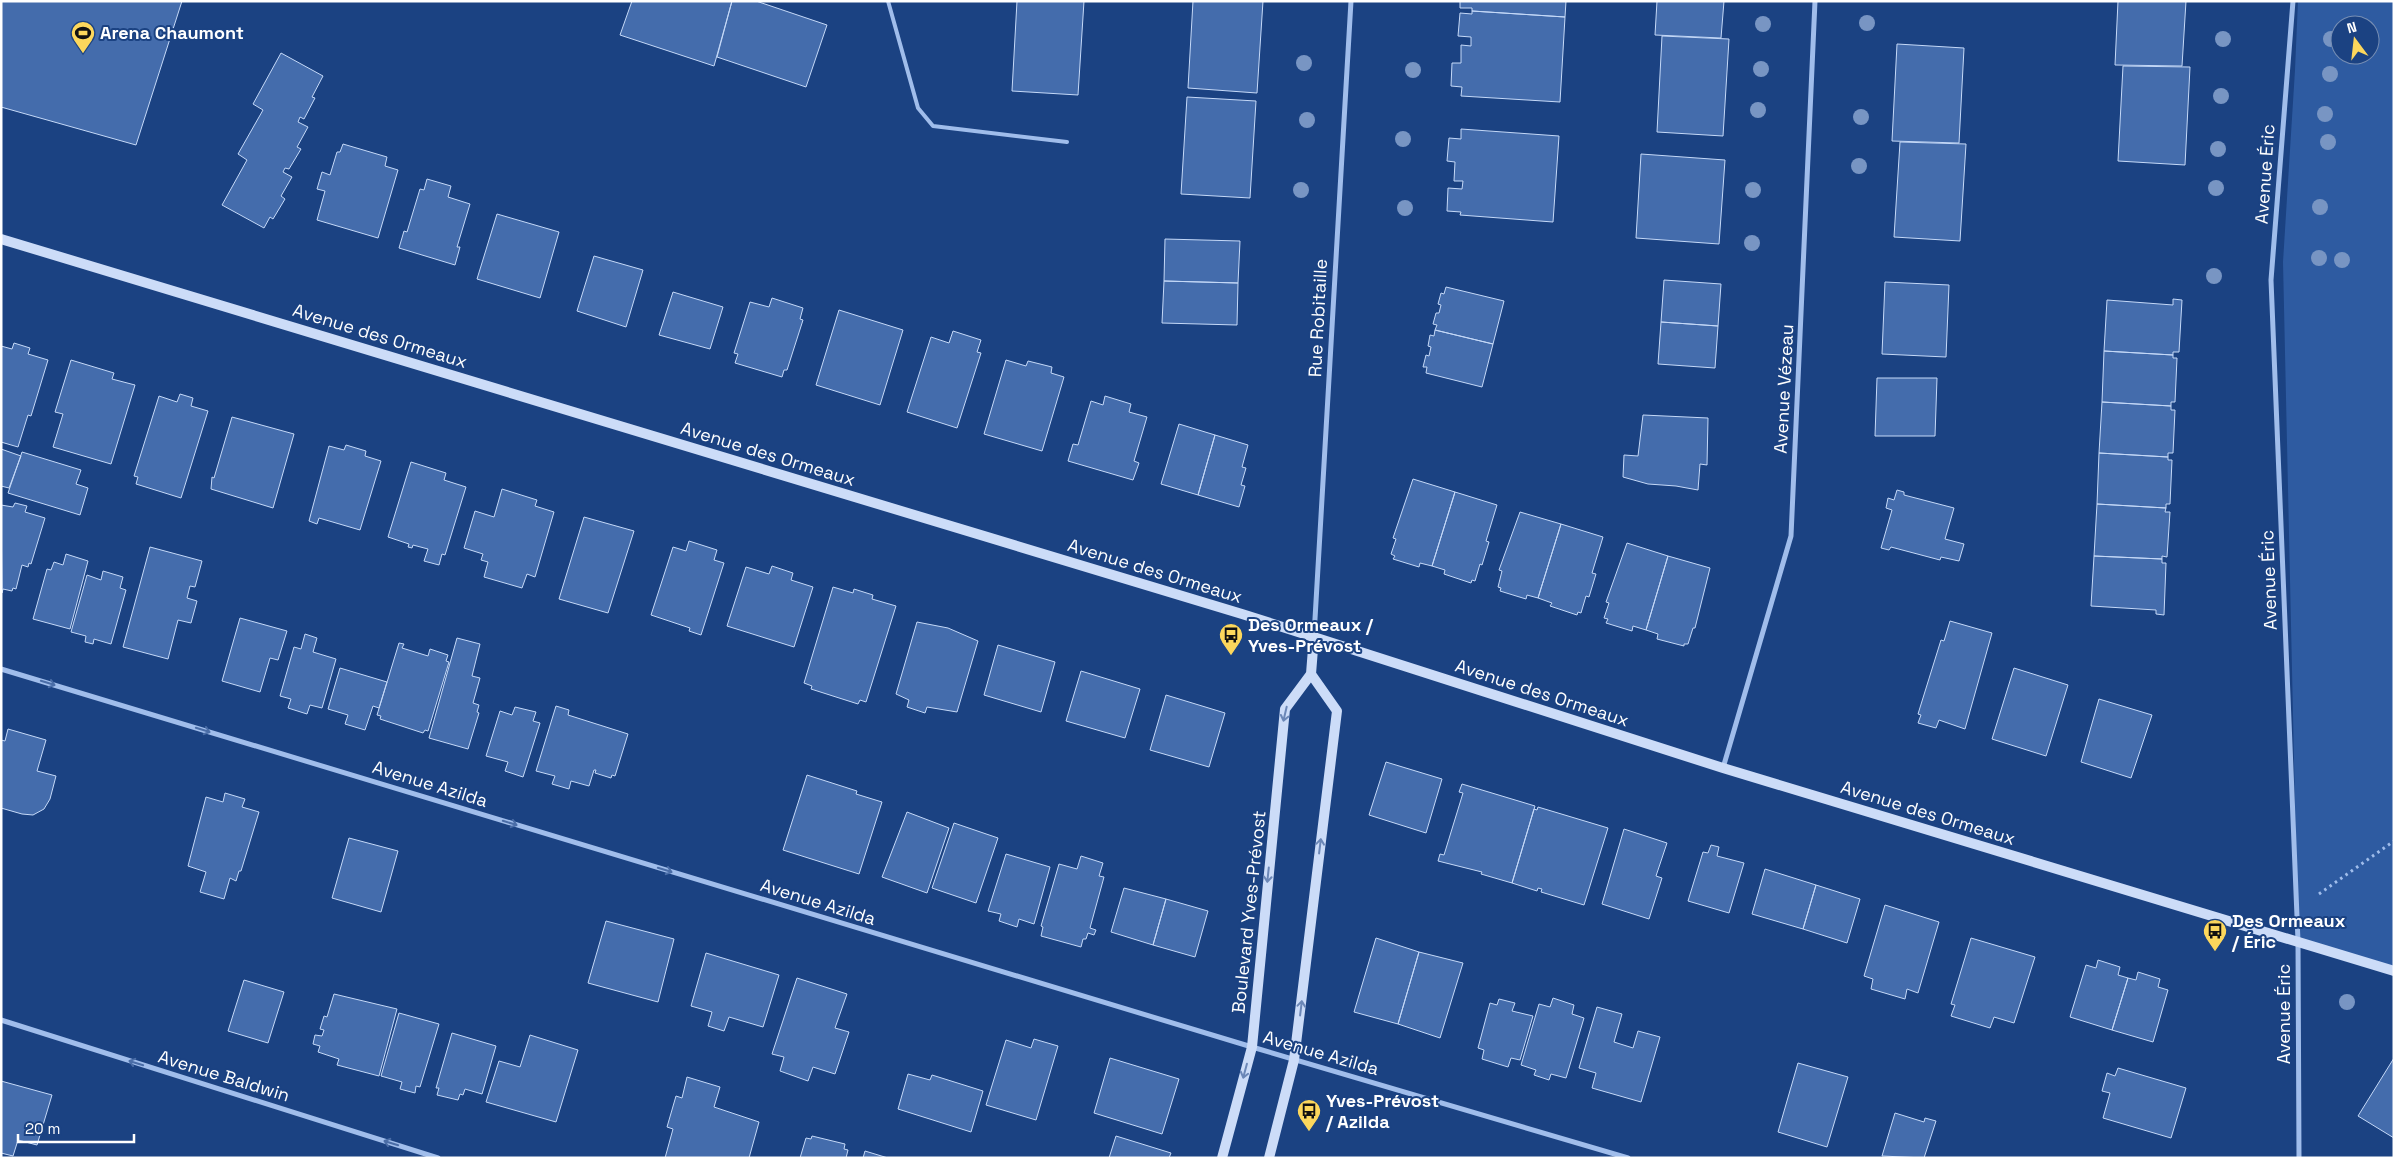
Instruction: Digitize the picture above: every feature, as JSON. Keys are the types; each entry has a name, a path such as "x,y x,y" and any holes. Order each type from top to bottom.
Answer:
{"street":[{"name":"Rue Robitaille","path":"1314,636 1351,1"},
{"name":"Avenue Vézeau","path":"1723,768 1791,536 1816,1"},
{"name":"Avenue Éric","path":"2292,1 2271,280 2298,941 2299,1158"},
{"name":"Avenue des Ormeaux","path":"1,239 1314,636 1723,768 2394,971"},
{"path":"1269,1158 1294,1060 1337,711 1311,674 1314,636"},
{"name":"Avenue Azilda","path":"1,669 1294,1060 1628,1158"},
{"name":"Boulevard Yves-Prévost","path":"1222,1158 1252,1047 1285,709 1311,674"},
{"name":"Avenue Baldwin","path":"1,1020 438,1158"}],"lane":[{"path":"888,1 918,108 933,126 1067,142"}],"path":[{"path":"2296,910 2394,841"}],"shaded area":[{"path":"2298,1 2394,1 2394,971 2298,941 2283,262"}],"building":[{"name":"Arena Chaumont","path":"1,1 182,1 136,145 1,107"},
{"path":"632,1 732,1 714,66 620,35"},
{"path":"732,1 756,1 827,25 806,87 717,57"},
{"path":"1017,1 1084,1 1078,95 1012,91"},
{"path":"1193,1 1263,1 1257,93 1188,88"},
{"path":"1460,1 1566,1 1565,17 1472,11 1472,8 1460,8"},
{"path":"1657,1 1724,1 1721,38 1655,35"},
{"path":"2118,1 2186,1 2182,66 2115,65"},
{"path":"1472,11 1565,17 1560,102 1461,96 1462,87 1451,86 1452,63 1461,63 1461,45 1471,46 1471,37 1458,36 1460,13 1472,14"},
{"path":"1662,36 1729,39 1723,136 1657,132"},
{"path":"1897,44 1964,48 1959,143 1892,141"},
{"path":"281,53 323,76 312,97 315,98 304,119 300,117 298,122 308,127 297,147 301,149 289,169 285,168 283,172 292,177 281,196 285,199 273,219 270,217 264,228 222,205 247,160 238,154 263,110 253,104"},
{"path":"2123,66 2190,67 2185,165 2118,161"},
{"path":"1187,97 1256,101 1250,198 1181,194"},
{"path":"1461,129 1559,136 1553,222 1460,215 1461,212 1447,211 1448,188 1462,189 1463,181 1454,181 1455,162 1447,161 1449,138 1461,139"},
{"path":"1900,142 1966,144 1960,241 1894,237"},
{"path":"343,144 387,157 385,166 398,170 378,238 317,220 325,191 317,189 322,172 330,175 337,152 340,152"},
{"path":"1641,154 1725,160 1719,244 1636,238"},
{"path":"427,179 451,186 448,197 470,204 457,247 460,247 455,265 399,248 404,231 407,232 420,189 424,190"},
{"path":"497,214 559,232 540,298 477,279"},
{"path":"1165,239 1240,241 1238,283 1164,281"},
{"path":"594,256 643,270 626,327 577,311"},
{"path":"1664,280 1721,284 1718,326 1661,322"},
{"path":"1164,281 1238,283 1237,325 1162,323"},
{"path":"1885,282 1949,285 1946,357 1882,354"},
{"path":"1446,287 1504,301 1493,344 1435,330 1437,325 1433,324 1436,313 1439,313 1441,305 1438,304 1441,293 1444,294"},
{"path":"673,292 723,307 710,349 659,335"},
{"path":"772,298 803,308 800,319 803,320 787,370 784,370 782,377 735,363 738,354 734,353 750,302 769,307"},
{"path":"2173,299 2182,300 2179,352 2173,352 2173,355 2104,351 2107,300 2173,305"},
{"path":"839,310 903,330 880,405 816,385"},
{"path":"1661,322 1718,326 1715,368 1658,364"},
{"path":"1435,330 1493,344 1482,387 1426,373 1427,367 1423,367 1426,355 1429,356 1431,347 1428,346 1430,335 1434,336"},
{"path":"953,331 981,340 977,352 981,353 957,428 907,412 931,337 949,343"},
{"path":"14,343 30,348 28,354 48,360 31,416 28,415 18,447 1,442 1,346 12,349"},
{"path":"2104,351 2173,355 2173,358 2177,358 2175,402 2171,402 2171,406 2102,402"},
{"path":"71,360 114,373 112,379 135,385 111,464 53,447 63,414 55,412"},
{"path":"1006,360 1026,366 1028,361 1052,367 1051,373 1064,377 1042,451 984,434"},
{"path":"1877,378 1937,378 1935,436 1875,436"},
{"path":"180,394 193,398 191,406 208,411 181,498 136,484 138,477 134,476 159,396 177,402"},
{"path":"1105,396 1131,404 1129,412 1147,417 1134,461 1139,463 1133,480 1068,461 1073,444 1078,445 1091,401 1103,405"},
{"path":"2102,402 2171,406 2171,410 2175,410 2173,453 2168,453 2168,457 2099,453"},
{"path":"1643,415 1708,418 1707,465 1700,464 1698,490 1648,484 1623,477 1624,455 1638,456"},
{"path":"232,417 294,434 273,508 211,489 212,477 214,478"},
{"path":"1179,424 1215,435 1198,495 1161,484"},
{"path":"1215,435 1248,445 1242,467 1246,468 1241,485 1245,486 1239,507 1198,495"},
{"path":"346,445 366,451 365,456 381,461 360,530 319,518 317,524 309,521 329,446 344,450"},
{"path":"1,449 21,456 9,488 1,486"},
{"path":"22,452 81,470 76,484 88,488 80,515 8,493"},
{"path":"2099,453 2168,457 2168,460 2172,460 2170,504 2166,504 2166,508 2097,504"},
{"path":"411,462 446,473 444,480 466,487 445,555 442,554 439,565 424,561 428,549 413,545 412,548 408,547 409,544 388,537"},
{"path":"1413,479 1455,492 1432,566 1420,563 1419,567 1393,559 1395,556 1391,554 1396,539 1393,538"},
{"path":"502,489 537,500 535,506 554,512 535,577 527,574 522,588 484,577 488,562 481,560 483,554 464,548 475,511 494,517"},
{"path":"1897,490 1904,492 1904,495 1954,508 1945,539 1964,544 1959,561 1941,557 1940,560 1891,547 1889,550 1881,548 1892,510 1886,508 1888,498 1894,500"},
{"path":"1455,492 1497,505 1486,541 1489,542 1482,565 1480,564 1475,581 1472,580 1471,583 1444,574 1445,570 1432,566"},
{"path":"15,503 27,506 25,512 45,518 31,564 29,563 28,567 22,565 16,589 13,588 12,591 3,589 2,593 1,505 13,507"},
{"path":"2097,504 2166,508 2165,512 2170,512 2167,557 2162,556 2162,559 2094,556"},
{"path":"1520,512 1561,524 1538,598 1527,595 1526,599 1500,591 1501,588 1498,587 1502,571 1499,570"},
{"path":"584,517 634,531 608,613 559,599"},
{"path":"1561,524 1603,537 1592,573 1596,574 1589,597 1586,596 1581,613 1578,612 1577,615 1550,606 1552,603 1538,598"},
{"path":"689,541 717,550 714,560 724,563 701,635 689,631 690,628 651,615 673,547 686,551"},
{"path":"1627,543 1668,556 1646,630 1633,626 1632,631 1606,623 1608,619 1604,618 1609,603 1606,602"},
{"path":"150,547 202,561 195,587 190,586 187,598 197,601 191,623 178,620 168,659 123,647"},
{"path":"66,554 88,561 70,629 33,619 47,569 51,570 54,562 63,565"},
{"path":"1668,556 1710,568 1695,628 1693,628 1688,644 1684,644 1684,646 1657,639 1658,634 1646,630"},
{"path":"2094,556 2162,559 2162,563 2166,563 2164,615 2156,614 2156,610 2091,606"},
{"path":"772,566 793,573 791,580 813,587 794,647 727,626 746,567 769,574"},
{"path":"103,571 123,577 120,588 126,590 111,644 94,639 93,644 85,642 86,636 71,632 87,575 101,580"},
{"path":"833,587 853,593 854,589 873,595 872,599 896,606 866,702 860,700 858,704 811,689 812,686 804,683"},
{"path":"240,618 287,631 278,660 270,658 260,692 222,681"},
{"path":"1950,621 1992,633 1965,729 1939,720 1936,728 1918,723 1921,715 1918,714 1941,640 1944,641"},
{"path":"917,622 948,628 978,641 957,712 927,707 925,713 907,707 909,700 896,694"},
{"path":"305,634 317,638 313,652 336,659 322,708 310,705 307,714 288,708 291,699 280,696 294,647 301,649"},
{"path":"457,638 480,644 472,676 480,678 473,703 479,705 477,712 479,713 468,749 429,738"},
{"path":"399,643 404,644 402,648 428,656 430,649 448,655 446,661 449,662 428,731 425,730 423,733 380,719 381,716 377,715"},
{"path":"998,645 1055,662 1041,712 984,695"},
{"path":"340,668 387,682 379,708 373,706 365,730 345,724 348,715 328,709"},
{"path":"2014,668 2068,685 2046,756 1992,739"},
{"path":"1081,671 1140,689 1125,738 1066,721"},
{"path":"1166,695 1225,713 1209,767 1150,750"},
{"path":"2099,699 2152,715 2131,778 2081,762"},
{"path":"556,706 569,710 568,715 628,734 615,776 612,775 611,778 595,773 596,770 594,770 589,786 571,781 569,789 552,784 555,776 536,771"},
{"path":"515,707 536,712 533,721 540,723 523,777 505,771 508,762 486,756 500,711 512,715"},
{"path":"8,729 46,740 37,771 56,776 50,799 44,809 33,815 1,808 1,740 5,741"},
{"path":"1386,762 1442,779 1426,833 1369,815"},
{"path":"807,775 857,791 856,794 882,802 859,874 783,850"},
{"path":"1462,784 1535,806 1512,883 1481,874 1482,872 1438,861 1440,854 1444,855 1463,793 1459,792"},
{"path":"225,793 245,799 242,807 259,812 241,871 239,871 236,881 230,878 224,899 200,892 206,872 188,866 206,797 223,802"},
{"path":"1538,807 1608,828 1584,905 1541,892 1542,889 1538,888 1537,891 1512,883 1534,809 1537,810"},
{"path":"907,812 949,828 927,893 882,877"},
{"path":"954,823 998,838 976,903 932,888"},
{"path":"1624,829 1667,843 1656,876 1662,878 1649,919 1602,904"},
{"path":"349,838 398,851 381,912 332,898"},
{"path":"1711,845 1719,847 1717,856 1744,863 1729,913 1688,901 1703,852 1708,853"},
{"path":"1006,854 1050,867 1034,924 1019,919 1017,927 999,921 1001,914 988,911"},
{"path":"1081,856 1103,863 1099,876 1104,877 1090,928 1096,930 1094,935 1088,933 1086,939 1083,939 1081,947 1041,936 1043,927 1041,926 1059,864 1077,869"},
{"path":"1765,869 1816,885 1803,929 1752,914"},
{"path":"1816,885 1860,899 1847,943 1803,929"},
{"path":"1124,888 1166,899 1153,945 1111,932"},
{"path":"1166,899 1208,911 1195,957 1153,945"},
{"path":"1885,905 1939,922 1918,993 1907,989 1905,999 1871,989 1873,979 1864,976"},
{"path":"606,921 674,939 658,1002 588,983"},
{"path":"1376,938 1419,952 1398,1024 1354,1012"},
{"path":"1971,938 2035,957 2014,1023 1994,1017 1990,1028 1951,1016 1955,1005 1951,1004"},
{"path":"1419,952 1463,963 1440,1038 1398,1024"},
{"path":"706,953 779,975 763,1027 729,1017 724,1031 708,1026 712,1012 691,1006"},
{"path":"2098,960 2120,967 2118,975 2128,978 2112,1030 2070,1017 2086,965 2096,968"},
{"path":"2138,972 2160,979 2158,987 2168,990 2153,1042 2112,1030 2128,978 2136,980"},
{"path":"797,978 847,994 835,1028 849,1032 835,1074 813,1067 808,1081 780,1071 784,1057 772,1054"},
{"path":"244,980 284,992 268,1043 228,1031"},
{"path":"334,994 397,1009 379,1076 337,1065 339,1059 318,1052 320,1046 313,1044 315,1035 322,1036 324,1030 320,1029 324,1016 327,1017"},
{"path":"1553,998 1574,1005 1572,1014 1584,1018 1566,1078 1551,1074 1549,1080 1534,1075 1536,1070 1521,1065 1539,1004 1550,1007"},
{"path":"1499,999 1515,1003 1512,1011 1533,1016 1520,1060 1511,1058 1508,1067 1482,1059 1484,1050 1478,1048 1490,1003 1497,1005"},
{"path":"1597,1007 1622,1014 1614,1042 1633,1048 1638,1031 1660,1037 1641,1102 1592,1088 1596,1073 1579,1068"},
{"path":"399,1013 439,1024 420,1087 416,1086 415,1093 400,1089 402,1082 381,1076"},
{"path":"452,1033 496,1046 482,1094 465,1089 463,1095 460,1094 458,1100 437,1095 439,1088 436,1088"},
{"path":"530,1035 578,1050 556,1122 486,1102 499,1061 520,1067"},
{"path":"1034,1039 1058,1046 1036,1120 986,1105 1006,1040 1031,1048"},
{"path":"1110,1058 1179,1079 1162,1134 1094,1113"},
{"path":"2394,1058 2394,1138 2358,1116"},
{"path":"1798,1063 1848,1077 1827,1147 1778,1132"},
{"path":"2118,1068 2186,1088 2171,1138 2103,1118 2110,1093 2102,1091 2107,1073 2115,1076"},
{"path":"908,1074 930,1080 932,1075 983,1091 971,1132 898,1109"},
{"path":"687,1077 720,1087 714,1107 759,1122 749,1158 665,1158 673,1129 667,1127 676,1096 682,1098"},
{"path":"1,1081 52,1095 37,1145 18,1140 13,1156 1,1153"},
{"path":"1895,1113 1924,1122 1925,1118 1936,1121 1924,1158 1882,1156"},
{"path":"812,1136 845,1144 844,1149 848,1150 846,1158 800,1158 806,1138 811,1139"},
{"path":"1116,1136 1171,1153 1169,1158 1109,1158"},
{"path":"865,1151 888,1158 863,1158"}],"place":[{"name":"Arena Chaumont","path":"83,54"},
{"name":"Des Ormeaux / Yves-Prévost","path":"1231,656"},
{"name":"Des Ormeaux / Éric","path":"2215,952"},
{"name":"Yves-Prévost / Azilda","path":"1309,1132"}]}
